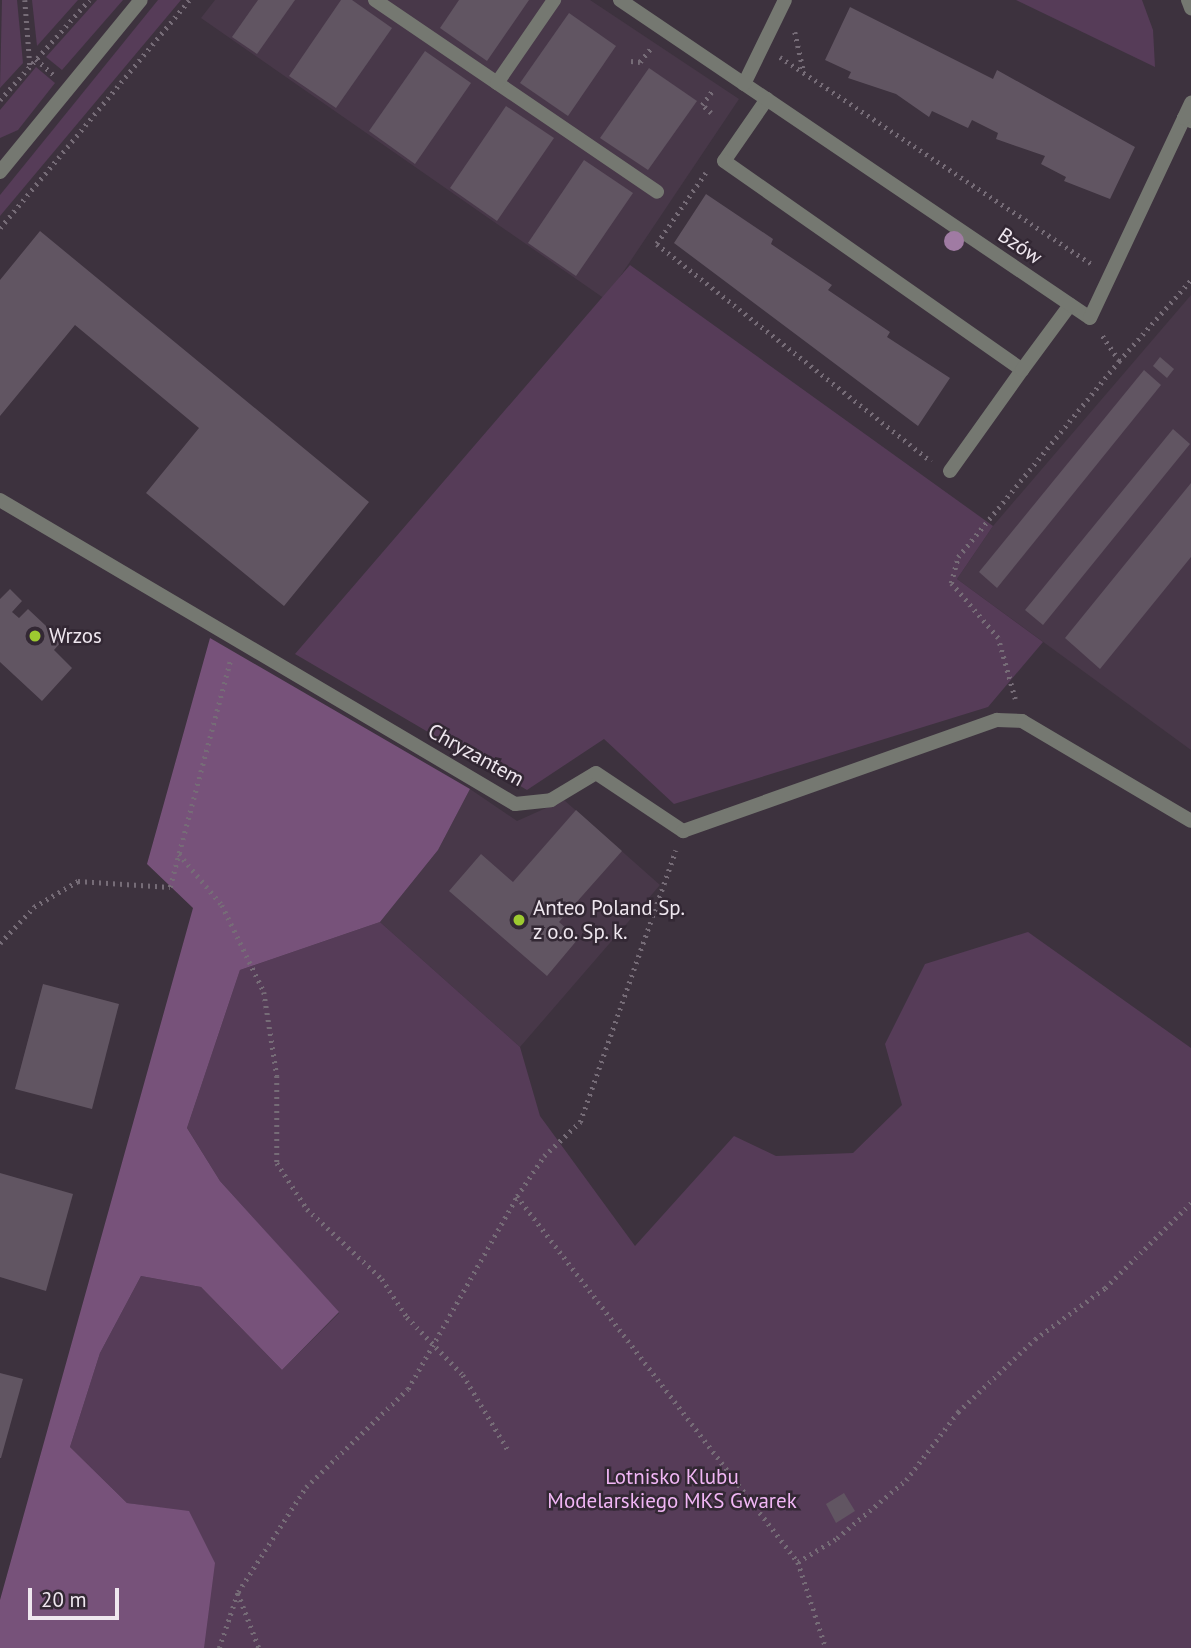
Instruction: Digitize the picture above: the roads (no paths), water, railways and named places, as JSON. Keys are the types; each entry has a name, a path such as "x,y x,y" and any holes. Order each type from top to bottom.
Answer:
{"street":[{"path":"0,172 141,0"},
{"path":"375,0 657,192"},
{"path":"497,83 554,0"},
{"name":"Bzów","path":"620,0 1090,318 1188,120"},
{"path":"1188,0 1191,8"},
{"path":"744,83 784,3"},
{"path":"767,99 724,161 1022,370"},
{"path":"1188,120 1191,103"},
{"path":"950,471 1070,305"},
{"name":"Chryzantem","path":"0,500 515,804 551,800 596,773 683,831 997,720 1021,721 1191,821"}],"place":[{"name":"Wrzos","path":"35,636"},
{"name":"Anteo Poland Sp. z o.o. Sp. k.","path":"519,920"}],"park label":[{"name":"Lotnisko Klubu Modelarskiego MKS Gwarek","path":"672,1489"}]}
